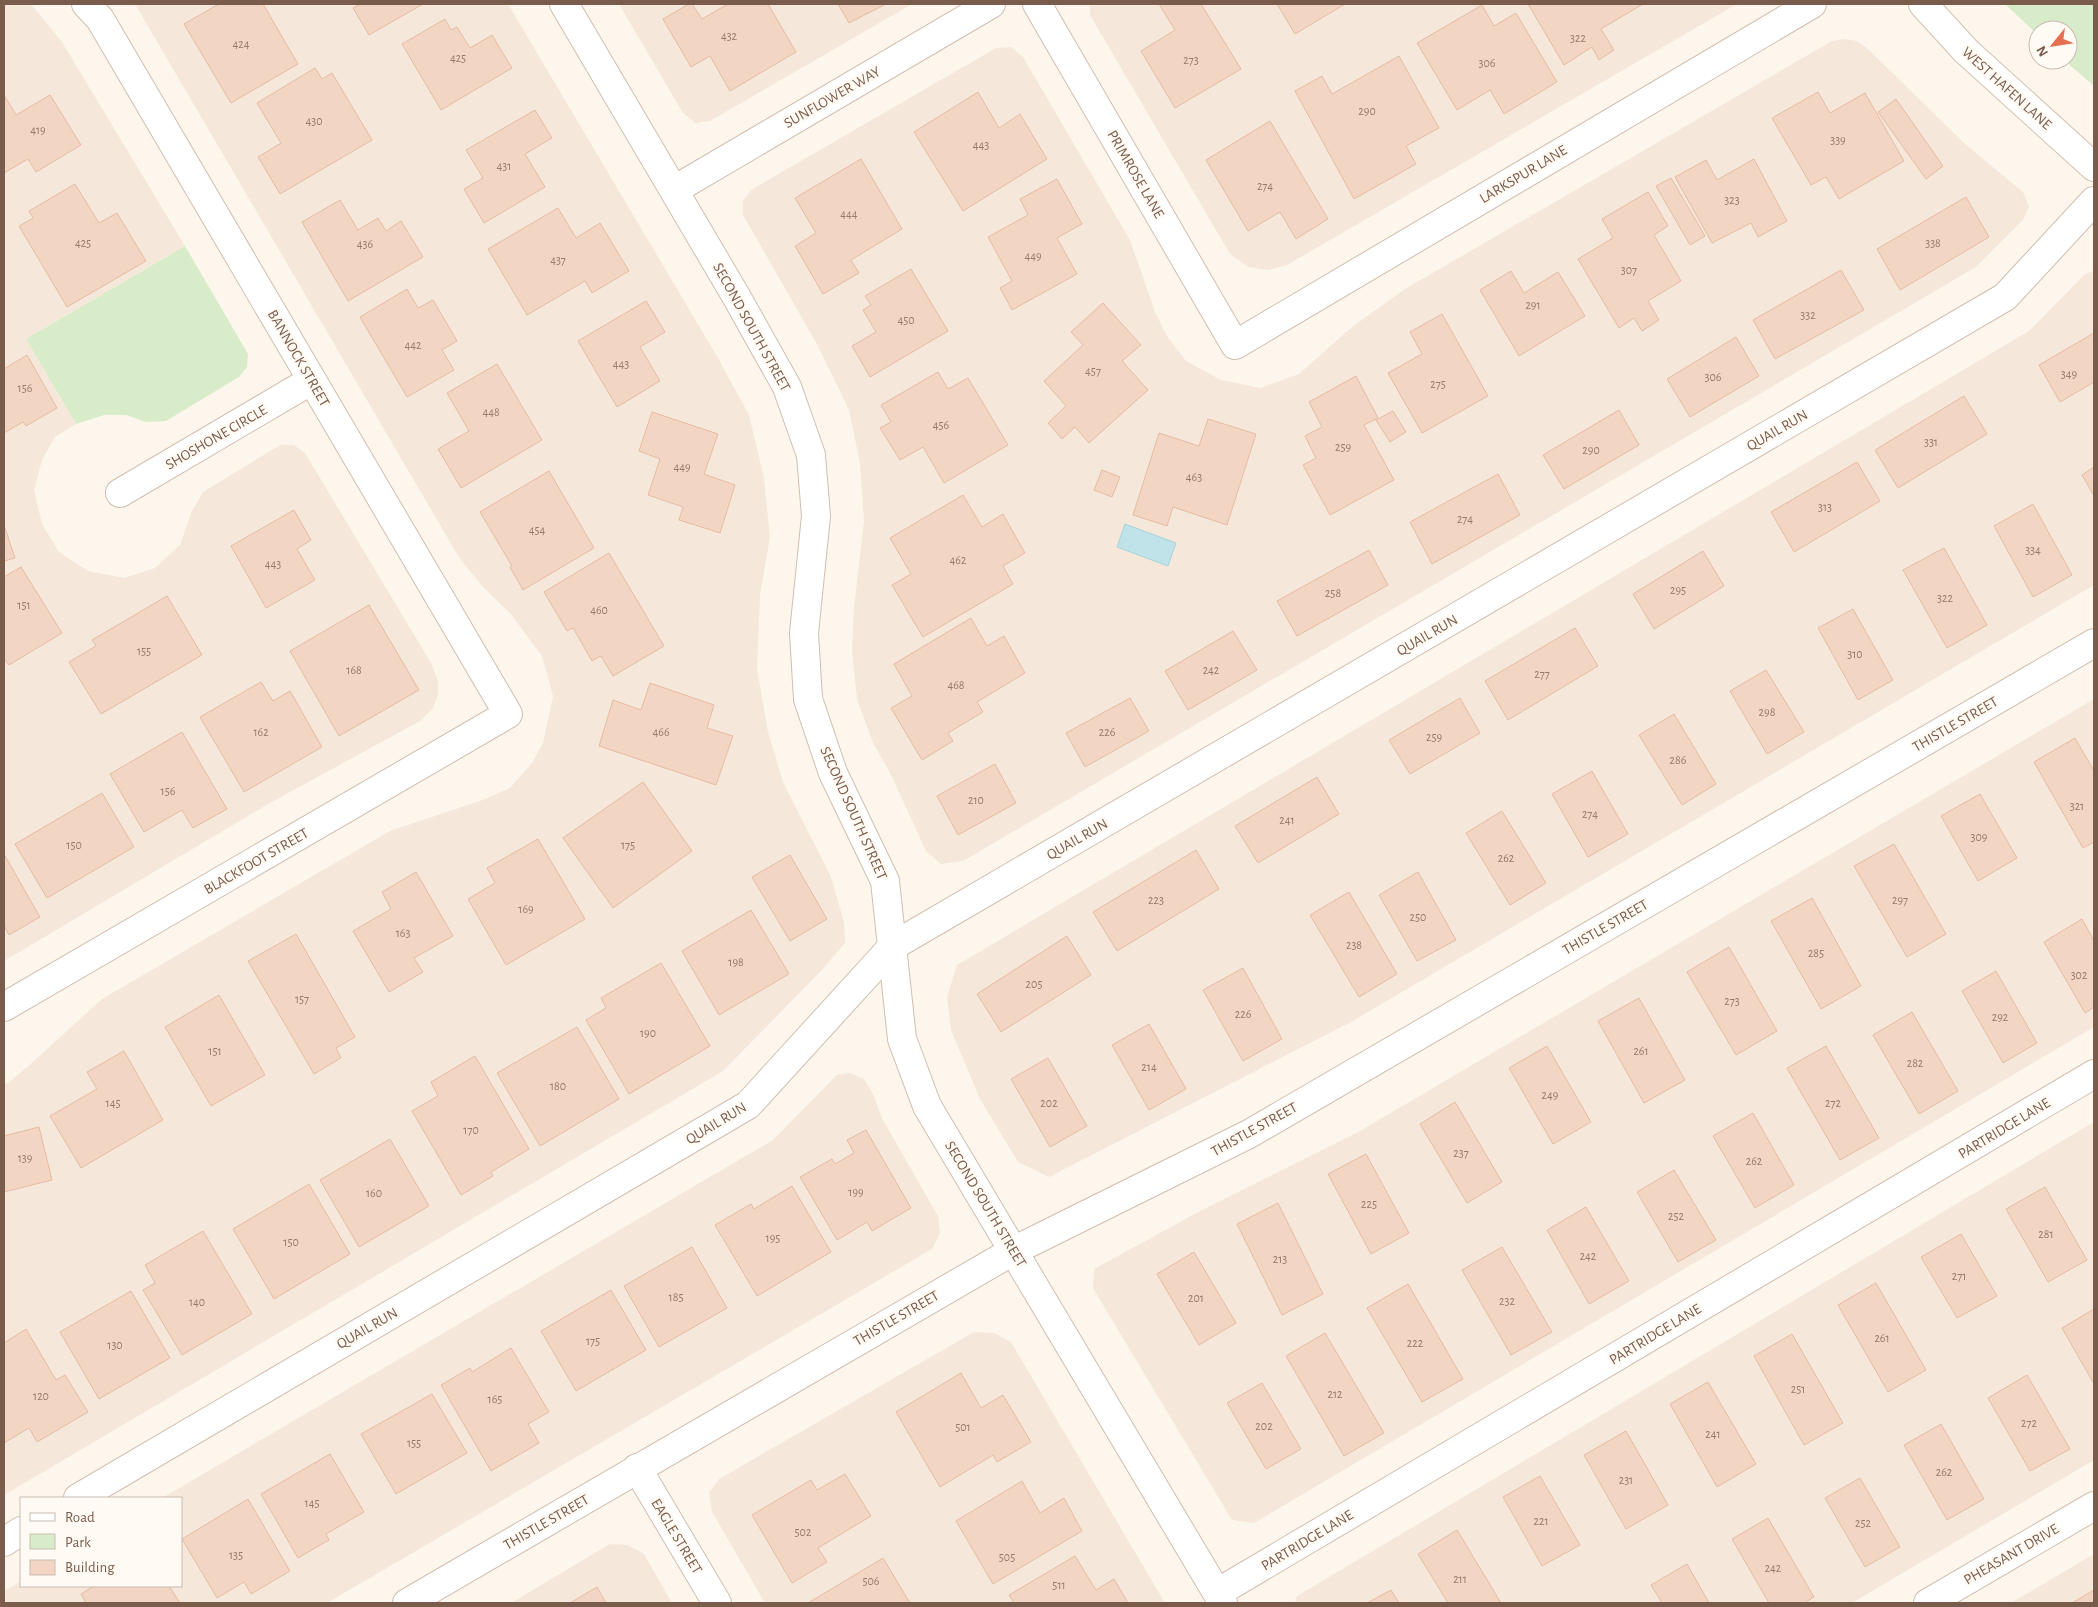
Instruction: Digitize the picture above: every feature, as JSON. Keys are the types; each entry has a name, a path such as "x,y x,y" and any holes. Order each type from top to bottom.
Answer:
{"street":[{"name":"BANNOCK STREET","path":"86,4 100,19 508,714"},
{"name":"SECOND SOUTH STREET","path":"564,4 787,386 810,455 816,516 804,633 808,699 833,772 885,881 902,1038 928,1106 1220,1598"},
{"name":"SUNFLOWER WAY","path":"674,190 991,4"},
{"name":"PRIMROSE LANE","path":"1037,4 1235,345"},
{"name":"LARKSPUR LANE","path":"1235,345 1812,4"},
{"name":"WEST HAFEN LANE","path":"1923,4 1966,52 2094,167"},
{"name":"QUAIL RUN","path":"80,1497 748,1105 893,946 2005,297 2094,201"},
{"name":"SHOSHONE CIRCLE","path":"120,493 312,380"},
{"name":"THISTLE STREET","path":"407,1603 636,1468 1014,1251 1249,1134 2094,643"},
{"name":"BLACKFOOT STREET","path":"4,1007 508,714"},
{"name":"PARTRIDGE LANE","path":"1220,1598 2094,1074"},
{"name":"EAGLE STREET","path":"636,1468 717,1603"},
{"name":"PHEASANT DRIVE","path":"1928,1603 2094,1506"},
{"path":"4,1542 20,1532"}],"shaded area":[{"path":"4,4 31,4 62,42 185,246 26,339 76,424 55,437 42,460 34,490 42,524 59,552 88,571 124,578 155,568 180,545 192,511 203,492 280,445 294,445 305,453 431,663 438,681 438,695 433,708 420,721 270,803 4,961"},
{"path":"135,4 508,4 718,358 749,415 764,478 770,537 760,595 757,669 768,732 783,782 831,877 844,922 845,943 821,971 723,1071 4,1495 4,1084 8,1083 34,1061 102,999 390,831 480,801 510,788 532,763 543,743 553,696 542,656 510,613 484,588 460,559"},
{"path":"619,4 912,4 710,121 695,123 683,113"},
{"path":"1090,4 1737,4 1287,265 1268,270 1248,267 1230,254 1090,15"},
{"path":"1844,39 1857,41 1868,49 1965,144 2023,192 2029,207 2023,220 1976,267 963,861 941,864 926,851 891,775 873,743 857,699 852,652 854,607 864,521 860,463 849,410 817,344 743,215 743,201 751,190 996,48 1011,47 1023,57 1130,240 1155,312 1167,336 1186,361 1221,380 1260,388 1299,374 1352,327 1405,289 1832,41"},
{"path":"2094,271 2094,585 1351,1022 1049,1177 1018,1162 980,1099 951,1030 947,997 957,965 2029,331 2085,274"},
{"path":"2094,699 2094,1027 1254,1523 1232,1520 1093,1288 1094,1269 1200,1211 1360,1131"},
{"path":"850,1073 864,1079 872,1092 883,1120 938,1216 940,1233 932,1249 327,1603 4,1603 4,1591 20,1582 20,1587 182,1587 182,1497 164,1497 773,1140 837,1075"},
{"path":"2094,1122 2094,1460 1852,1603 1295,1603 1297,1596"},
{"path":"974,1332 994,1333 1011,1342 1165,1603 765,1603 712,1512 709,1493 719,1479"},
{"path":"610,1544 628,1545 644,1554 672,1603 511,1603"},
{"path":"2094,1554 2094,1603 2011,1603"}],"green space":[{"path":"2005,4 2094,4 2094,86 2076,70 2078,70 2078,20 2028,20 2028,26"},
{"path":"185,246 248,354 247,367 239,377 166,421 146,422 126,415 104,415 76,424 26,339"}],"water":[{"path":"1125,524 1176,543 1168,566 1117,547"}],"building":[{"path":"219,4 263,4 298,64 231,103 184,24"},
{"path":"361,4 423,4 369,35 353,8"},
{"path":"692,4 702,19 728,4 768,4 796,52 730,91 710,56 691,67 663,19"},
{"path":"838,4 886,4 849,23"},
{"path":"1159,4 1201,4 1241,69 1175,108 1141,51 1175,30"},
{"path":"1277,4 1345,4 1295,34"},
{"path":"1528,4 1643,4 1601,29 1614,50 1599,60 1592,47 1564,65"},
{"path":"1482,5 1494,26 1516,13 1557,82 1504,114 1490,90 1457,110 1417,43"},
{"path":"445,19 451,30 457,27 470,48 492,35 512,68 441,110 402,44"},
{"path":"1399,56 1439,128 1406,146 1416,164 1354,199 1295,91 1322,76 1332,94"},
{"path":"315,68 322,79 332,73 372,140 280,194 258,157 281,143 257,103"},
{"path":"978,92 999,128 1020,114 1047,159 963,211 914,132"},
{"path":"1818,92 1830,113 1865,93 1904,161 1839,199 1826,177 1811,185 1772,118"},
{"path":"4,95 16,115 50,95 81,145 36,172 28,159 4,173"},
{"path":"1896,99 1943,166 1926,179 1878,112"},
{"path":"535,110 552,138 525,154 545,187 484,223 464,189 483,178 466,150"},
{"path":"1270,121 1328,219 1296,239 1280,212 1248,231 1206,160"},
{"path":"861,159 902,229 851,260 859,273 823,294 795,246 816,233 795,198"},
{"path":"1754,159 1787,221 1758,237 1751,223 1712,243 1675,177 1706,160 1717,180"},
{"path":"1671,178 1705,236 1690,245 1656,186"},
{"path":"1057,179 1082,224 1057,238 1077,274 1012,310 1000,288 1012,281 988,237 1028,215 1020,199"},
{"path":"75,184 99,223 117,213 146,261 67,307 19,226 33,218 29,211"},
{"path":"1648,192 1668,226 1654,235 1681,281 1648,301 1659,320 1642,331 1634,318 1619,328 1578,259 1613,238 1602,219"},
{"path":"1966,197 1989,237 1900,290 1877,249"},
{"path":"340,200 358,230 378,218 386,231 401,221 423,257 348,301 302,222"},
{"path":"558,208 576,238 600,223 629,271 592,293 585,281 527,315 488,249"},
{"path":"911,269 948,331 870,377 852,346 876,332 863,310 871,305 865,296"},
{"path":"1841,270 1864,310 1775,359 1753,320"},
{"path":"1511,271 1524,293 1558,272 1585,316 1519,356 1480,290"},
{"path":"407,289 418,308 433,300 457,341 442,350 454,370 407,397 360,317"},
{"path":"646,301 665,332 640,347 660,381 617,407 578,341"},
{"path":"1103,303 1141,345 1122,361 1148,390 1089,443 1075,427 1062,439 1048,423 1066,406 1044,381 1083,345 1071,332"},
{"path":"1442,314 1488,396 1422,433 1388,373 1422,354 1410,332"},
{"path":"2094,333 2094,382 2060,402 2039,365"},
{"path":"1736,337 1759,376 1690,417 1667,379"},
{"path":"27,355 57,408 26,426 23,422 4,433 4,369"},
{"path":"497,364 542,440 461,488 438,449 469,431 447,393"},
{"path":"938,372 948,389 968,378 1008,445 944,483 923,447 900,460 880,428 891,422 881,405"},
{"path":"1356,376 1378,418 1364,425 1394,480 1330,515 1303,465 1316,458 1305,436 1322,427 1309,402"},
{"path":"1964,396 1987,434 1898,488 1875,450"},
{"path":"1619,410 1639,445 1564,489 1543,455"},
{"path":"1393,411 1406,432 1390,442 1376,420"},
{"path":"652,412 718,434 704,474 735,485 720,533 679,520 683,507 648,495 660,459 639,451"},
{"path":"1208,419 1256,434 1227,525 1173,507 1167,526 1133,515 1159,433 1199,446"},
{"path":"1857,462 1880,501 1794,552 1771,512"},
{"path":"2094,467 2094,496 2082,475"},
{"path":"1102,470 1120,477 1112,497 1094,490"},
{"path":"549,471 594,548 523,590 510,567 512,566 480,512"},
{"path":"1498,474 1520,515 1432,564 1410,522"},
{"path":"963,495 982,527 1003,514 1025,553 1003,566 1013,584 923,637 892,585 911,574 890,538"},
{"path":"2033,504 2072,575 2033,597 1994,526"},
{"path":"294,510 311,540 297,549 315,580 266,608 231,546"},
{"path":"4,525 15,558 4,561"},
{"path":"1944,548 1987,625 1947,648 1903,570"},
{"path":"1369,550 1388,585 1297,636 1277,601"},
{"path":"1703,551 1724,586 1654,629 1633,594"},
{"path":"609,553 664,646 613,676 601,656 592,661 573,628 567,631 544,592"},
{"path":"21,567 62,633 9,665 4,658 4,577"},
{"path":"167,596 202,655 101,714 69,662 96,646 92,640"},
{"path":"369,605 419,690 339,736 290,651"},
{"path":"1853,609 1893,680 1858,700 1818,628"},
{"path":"971,618 987,646 1004,636 1025,673 977,702 983,712 948,733 953,741 922,760 891,708 912,696 894,664"},
{"path":"1575,628 1598,666 1508,720 1485,681"},
{"path":"1233,631 1257,670 1188,710 1165,671"},
{"path":"1766,670 1804,732 1767,754 1730,691"},
{"path":"261,682 273,701 290,691 322,747 244,792 200,717"},
{"path":"650,683 714,705 707,728 733,736 716,785 599,746 613,700 641,710"},
{"path":"1130,698 1149,731 1085,767 1066,733"},
{"path":"1460,698 1480,733 1410,774 1389,740"},
{"path":"1674,714 1716,784 1682,805 1639,735"},
{"path":"182,732 227,809 193,828 182,810 144,832 110,774"},
{"path":"2075,738 2094,771 2094,842 2083,848 2034,762"},
{"path":"995,764 1016,803 958,835 937,796"},
{"path":"1592,771 1628,834 1588,857 1552,794"},
{"path":"1317,777 1339,814 1258,863 1235,826"},
{"path":"643,782 692,851 613,908 563,838"},
{"path":"102,793 134,847 47,898 15,844"},
{"path":"1980,794 2017,858 1978,881 1941,816"},
{"path":"1502,811 1546,883 1510,905 1466,833"},
{"path":"538,839 585,919 506,965 468,899 495,883 487,868"},
{"path":"1894,844 1946,934 1907,957 1854,866"},
{"path":"1196,850 1219,889 1117,951 1093,912"},
{"path":"4,854 40,917 9,935 4,925"},
{"path":"790,855 827,919 790,941 752,877"},
{"path":"416,872 453,936 414,958 423,972 389,992 353,931 391,909 382,892"},
{"path":"1418,872 1456,940 1417,961 1379,895"},
{"path":"1349,892 1397,974 1359,997 1310,915"},
{"path":"1812,898 1861,986 1821,1009 1771,921"},
{"path":"751,910 789,974 719,1015 682,951"},
{"path":"2082,919 2094,941 2094,1007 2085,1013 2044,942"},
{"path":"296,934 355,1037 336,1048 341,1058 314,1074 248,961"},
{"path":"1067,936 1091,975 1001,1032 977,994"},
{"path":"1729,947 1777,1031 1736,1055 1687,972"},
{"path":"661,963 710,1046 629,1094 586,1020 606,1008 601,998"},
{"path":"1243,968 1282,1039 1243,1061 1203,990"},
{"path":"1996,971 2037,1043 2003,1063 1962,991"},
{"path":"219,995 265,1075 211,1106 165,1027"},
{"path":"1639,998 1685,1080 1644,1103 1598,1021"},
{"path":"1912,1012 1958,1091 1919,1114 1873,1035"},
{"path":"1149,1024 1186,1089 1149,1110 1112,1045"},
{"path":"577,1027 619,1099 540,1146 497,1073"},
{"path":"1547,1046 1591,1122 1553,1144 1509,1068"},
{"path":"1826,1046 1879,1138 1840,1160 1787,1068"},
{"path":"124,1051 163,1120 81,1168 50,1116 97,1089 87,1072"},
{"path":"475,1056 529,1149 491,1172 493,1176 461,1195 412,1111 438,1096 431,1082"},
{"path":"1048,1058 1087,1126 1050,1147 1011,1079"},
{"path":"1455,1102 1502,1182 1467,1203 1420,1124"},
{"path":"1753,1113 1794,1185 1755,1208 1713,1136"},
{"path":"39,1127 52,1180 4,1192 4,1136"},
{"path":"866,1130 911,1208 872,1231 867,1222 837,1240 800,1177 832,1159 835,1164 854,1153 847,1140"},
{"path":"390,1139 429,1206 359,1247 320,1180"},
{"path":"1366,1154 1409,1233 1371,1254 1328,1174"},
{"path":"1674,1170 1716,1240 1678,1262 1637,1192"},
{"path":"309,1184 350,1254 274,1299 233,1229"},
{"path":"792,1186 831,1252 757,1296 715,1225 751,1204 754,1209"},
{"path":"2045,1187 2087,1260 2048,1282 2006,1209"},
{"path":"1278,1203 1323,1294 1282,1315 1237,1224"},
{"path":"1586,1207 1629,1281 1589,1304 1547,1230"},
{"path":"203,1231 252,1314 182,1355 143,1290 155,1283 145,1265"},
{"path":"1961,1234 1997,1296 1957,1318 1921,1257"},
{"path":"692,1247 727,1308 659,1347 624,1286"},
{"path":"1502,1247 1552,1332 1511,1355 1462,1270"},
{"path":"1194,1252 1236,1323 1199,1345 1157,1274"},
{"path":"1876,1283 1926,1370 1888,1392 1838,1305"},
{"path":"1408,1284 1463,1379 1422,1402 1367,1308"},
{"path":"611,1290 646,1350 576,1391 541,1331"},
{"path":"131,1291 170,1358 99,1399 60,1332"},
{"path":"2094,1309 2094,1384 2062,1328"},
{"path":"26,1329 56,1380 65,1375 88,1412 37,1442 29,1428 4,1443 4,1343"},
{"path":"1325,1333 1384,1433 1344,1456 1286,1356"},
{"path":"1792,1334 1843,1423 1804,1445 1754,1356"},
{"path":"511,1348 549,1412 528,1424 539,1443 491,1471 441,1385 470,1368 472,1372"},
{"path":"961,1373 981,1408 1003,1395 1031,1442 997,1462 993,1455 940,1487 896,1412"},
{"path":"2027,1375 2070,1449 2030,1471 1988,1398"},
{"path":"1708,1382 1756,1464 1717,1487 1670,1404"},
{"path":"1262,1383 1301,1449 1266,1469 1227,1403"},
{"path":"432,1394 467,1453 396,1494 361,1434"},
{"path":"1941,1424 1984,1499 1947,1520 1904,1445"},
{"path":"1626,1431 1668,1505 1626,1529 1584,1455"},
{"path":"330,1454 364,1512 326,1534 329,1540 298,1558 261,1494"},
{"path":"845,1474 871,1516 818,1548 827,1562 792,1583 752,1515 811,1480 817,1490"},
{"path":"1540,1476 1580,1545 1542,1566 1503,1497"},
{"path":"1860,1478 1900,1547 1865,1567 1825,1498"},
{"path":"1022,1481 1040,1513 1064,1498 1082,1531 993,1584 956,1521"},
{"path":"248,1499 290,1571 251,1594 244,1582 217,1598 182,1539"},
{"path":"1768,1518 1814,1597 1804,1603 1769,1603 1732,1539"},
{"path":"1457,1530 1501,1603 1448,1603 1418,1554"},
{"path":"1075,1556 1096,1590 1114,1579 1128,1603 1014,1603 1009,1595"},
{"path":"883,1558 910,1603 808,1603"},
{"path":"1687,1564 1709,1603 1662,1603 1651,1585"},
{"path":"92,1587 170,1587 180,1603 86,1603 81,1594"},
{"path":"597,1587 606,1603 570,1603"},
{"path":"1391,1590 1399,1603 1367,1603"},
{"path":"2094,1590 2094,1603 2072,1603"}]}
